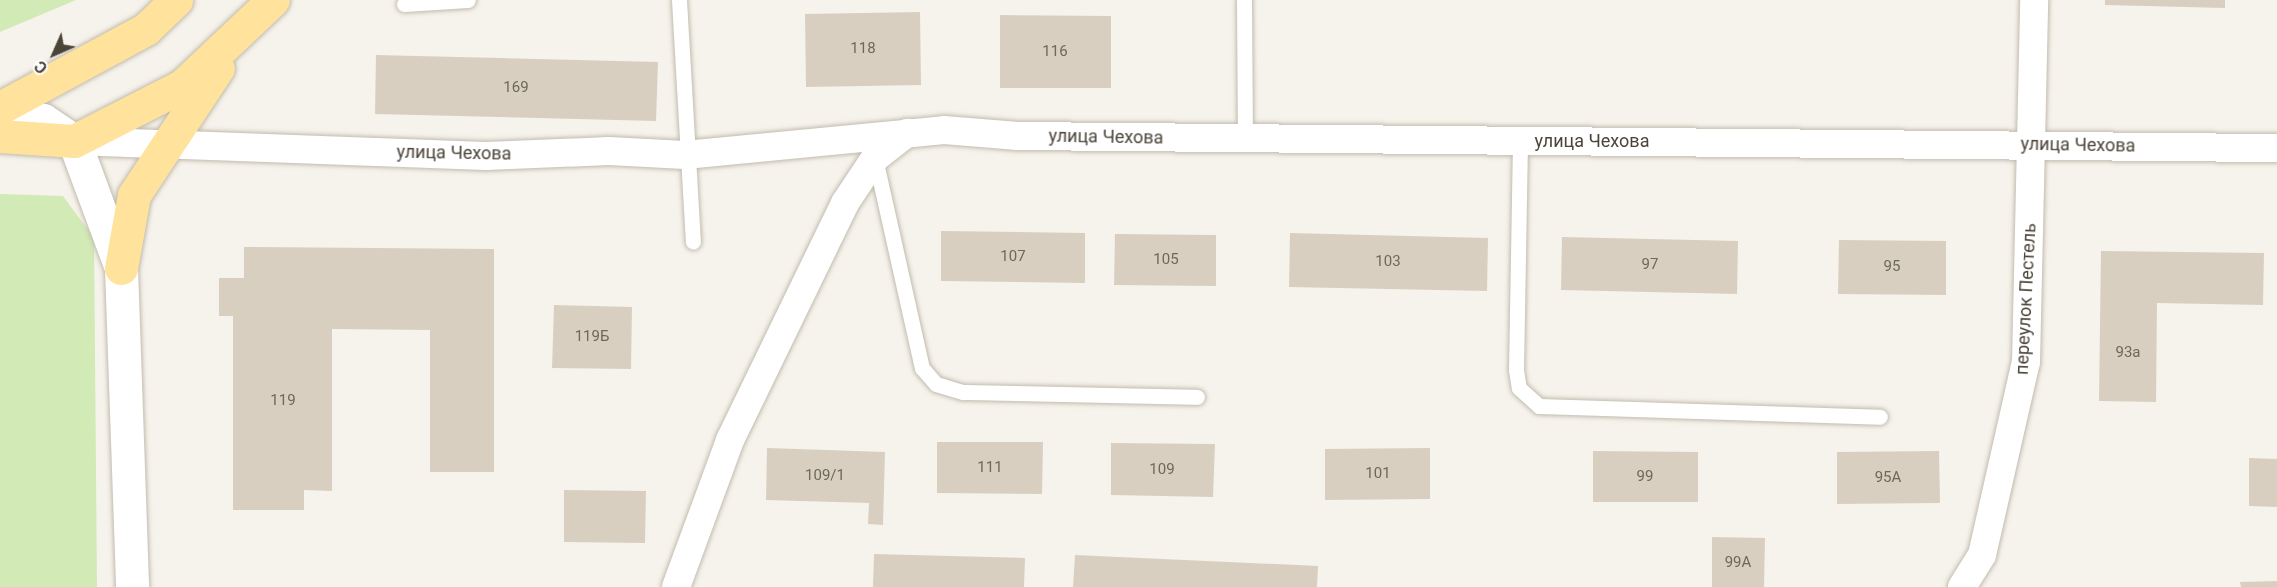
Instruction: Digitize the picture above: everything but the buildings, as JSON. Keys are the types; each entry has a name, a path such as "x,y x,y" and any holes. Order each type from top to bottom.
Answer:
{"main road":[{"path":"0,109 147,29 176,0"},
{"path":"74,141 182,86 273,0"},
{"path":"121,268 134,195 244,28"},
{"name":"улица Чехова","path":"0,136 74,141"}],"street":[{"name":"переулок Пестель","path":"1962,587 1982,555 2026,362 2034,0"},
{"path":"0,109 43,120 74,141 121,268 132,587"},
{"name":"улица Чехова","path":"74,141 171,141 486,156 609,151 685,155 944,130 1018,136 2277,148"},
{"path":"676,587 730,440 845,203 875,158 907,133"}],"lane":[{"path":"404,4 468,0"},
{"path":"679,0 685,155 693,242"},
{"path":"1244,0 1245,138"},
{"path":"1520,141 1516,370 1519,388 1539,406 1880,417"},
{"path":"875,158 922,368 936,384 963,392 1197,397"}],"green space":[{"path":"0,0 76,0 0,32"},
{"path":"0,194 63,196 94,238 97,587 0,587"}]}
